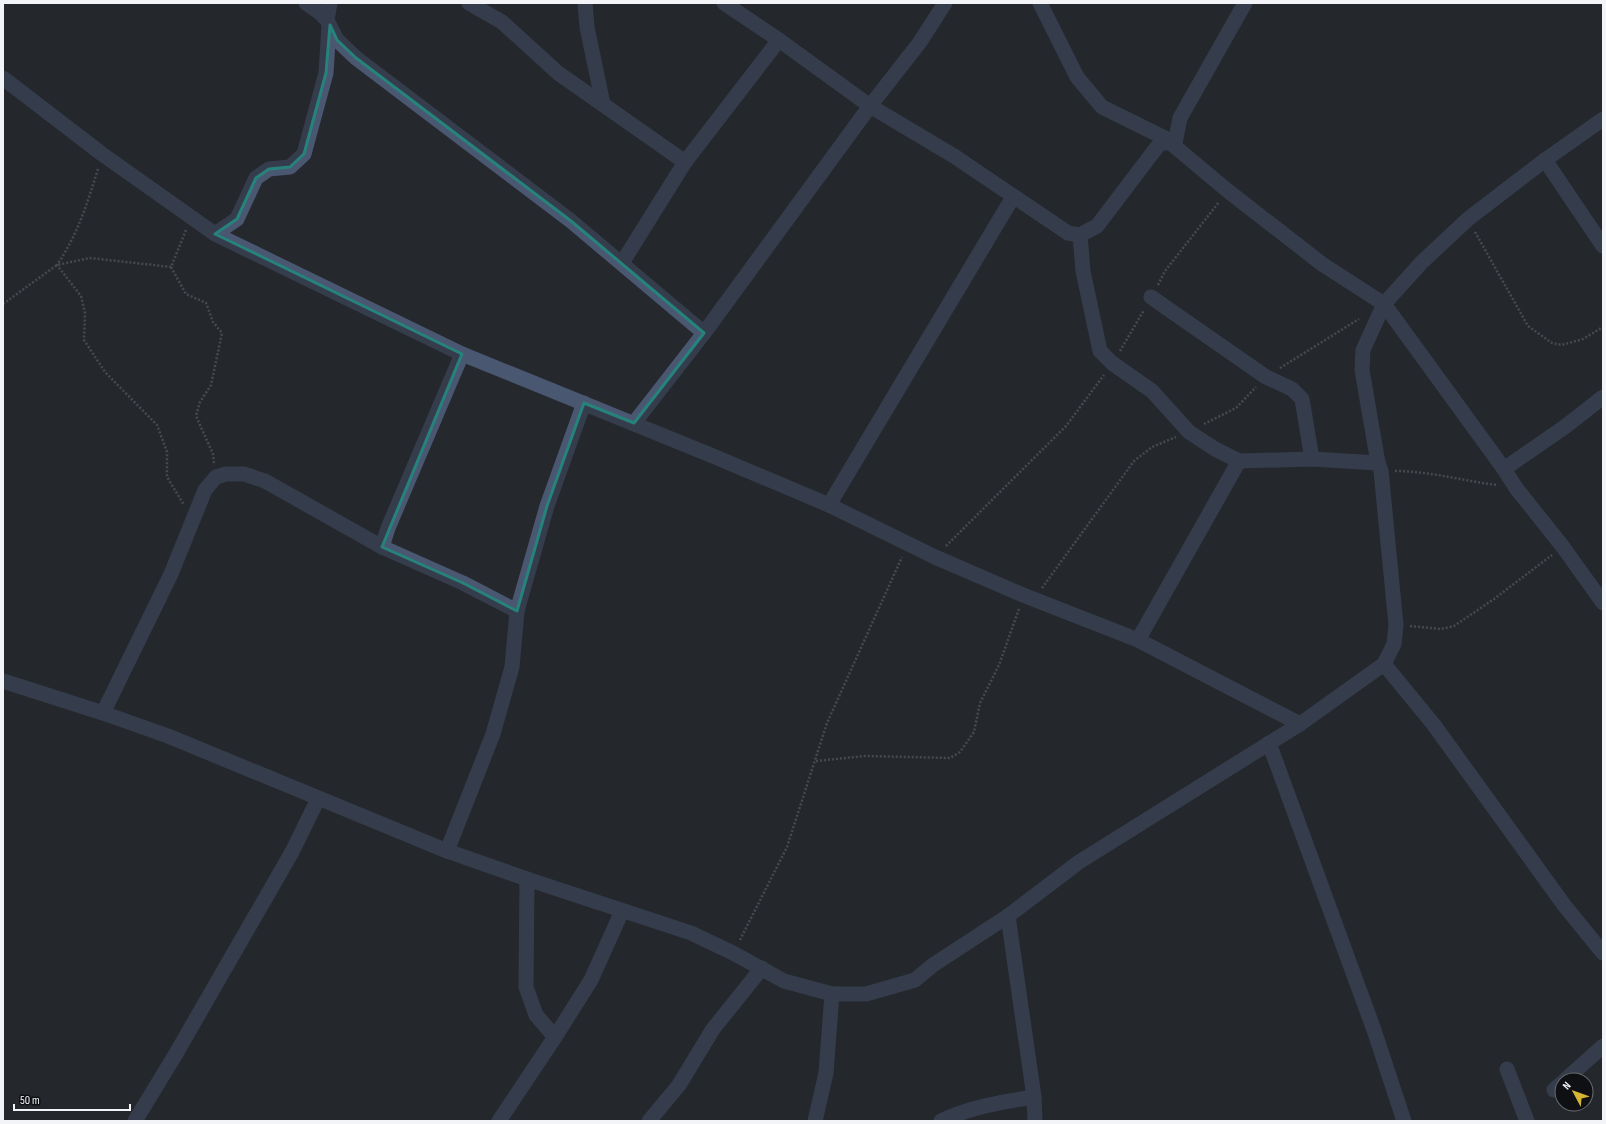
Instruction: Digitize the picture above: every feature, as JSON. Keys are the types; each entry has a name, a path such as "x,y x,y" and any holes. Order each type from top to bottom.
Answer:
{"street":[{"path":"306,3 320,12 328,22 337,40 356,58 571,221 704,333"},
{"path":"215,234 237,219 256,178 269,169 290,167 304,154 326,73 330,3"},
{"path":"469,3 502,22 558,72 685,162"},
{"path":"586,3 587,27 603,104"},
{"path":"724,3 779,40 870,106 954,156 1068,233 1080,235 1098,226 1157,147 1162,143 1175,143"},
{"path":"634,423 704,333 870,106 920,42 946,3"},
{"path":"1040,3 1077,77 1102,108 1175,143"},
{"path":"1245,3 1180,118 1175,143 1173,145 1228,191 1322,264 1384,304 1504,469 1516,488 1563,547 1603,603"},
{"path":"622,263 685,162 779,40"},
{"path":"3,78 102,154 215,234 462,354 634,423 829,505 935,557 1138,640 1300,724"},
{"path":"3,681 103,713 168,736 447,851 526,879 691,933 733,953 784,981 832,994 866,994 915,980 933,965 1008,916 1080,862 1300,724 1384,664 1394,644 1396,625 1379,467 1362,370 1363,350 1384,304 1422,262 1468,219 1545,160 1603,119"},
{"path":"1545,160 1603,246"},
{"path":"829,505 1013,197"},
{"path":"1080,235 1083,271 1100,351 1112,364 1152,391 1189,432 1215,449 1240,461 1312,459 1379,467"},
{"path":"1151,297 1266,377 1292,389 1302,399 1312,459"},
{"path":"382,547 391,521 462,354"},
{"path":"1504,469 1566,426 1603,397"},
{"path":"447,851 493,734 512,667 517,612 548,506 584,403"},
{"path":"1138,640 1240,461"},
{"path":"103,713 171,574 206,490 216,478 226,474 244,474 265,481 382,547 463,583 517,612"},
{"path":"1384,664 1434,725 1564,905 1603,952"},
{"path":"1269,743 1374,1030 1404,1121"},
{"path":"135,1121 174,1057 288,859 318,799"},
{"path":"526,879 526,986 536,1015 555,1037"},
{"path":"500,1121 591,980 622,911"},
{"path":"1008,916 1034,1097 1035,1121"},
{"path":"649,1121 679,1086 713,1029 762,968"},
{"path":"815,1121 826,1073 832,994"},
{"path":"1574,1072 1603,1046"},
{"path":"1507,1069 1527,1121"},
{"path":"941,1121 954,1115 992,1104 1034,1097"}],"path":[{"path":"3,304 58,265 69,248 81,222 102,154"},
{"path":"935,557 1066,426 1112,364 1165,271 1228,191"},
{"path":"171,267 191,217"},
{"path":"1468,219 1528,326 1552,343 1562,345 1583,339 1603,327"},
{"path":"58,265 90,258 171,267"},
{"path":"58,265 81,296 85,313 84,340 105,372 157,424 167,452 167,477 193,521"},
{"path":"171,267 186,294 206,303 213,322 222,333 211,385 200,402 196,416 212,454 216,478"},
{"path":"816,761 865,756 950,758 960,752 974,732 980,703 1030,597 1042,587 1134,461 1152,447 1189,432"},
{"path":"1379,467 1416,471 1465,481 1516,488"},
{"path":"733,953 787,847 827,723 908,544"},
{"path":"1396,625 1441,629 1454,626 1494,600 1563,547"}],"highlighted area":[{"path":"330,25 337,40 356,58 571,221 704,333 634,423 584,403 547,506 517,611 463,583 382,547 462,354 215,234 237,219 256,178 269,169 290,167 304,154 326,73"}]}
